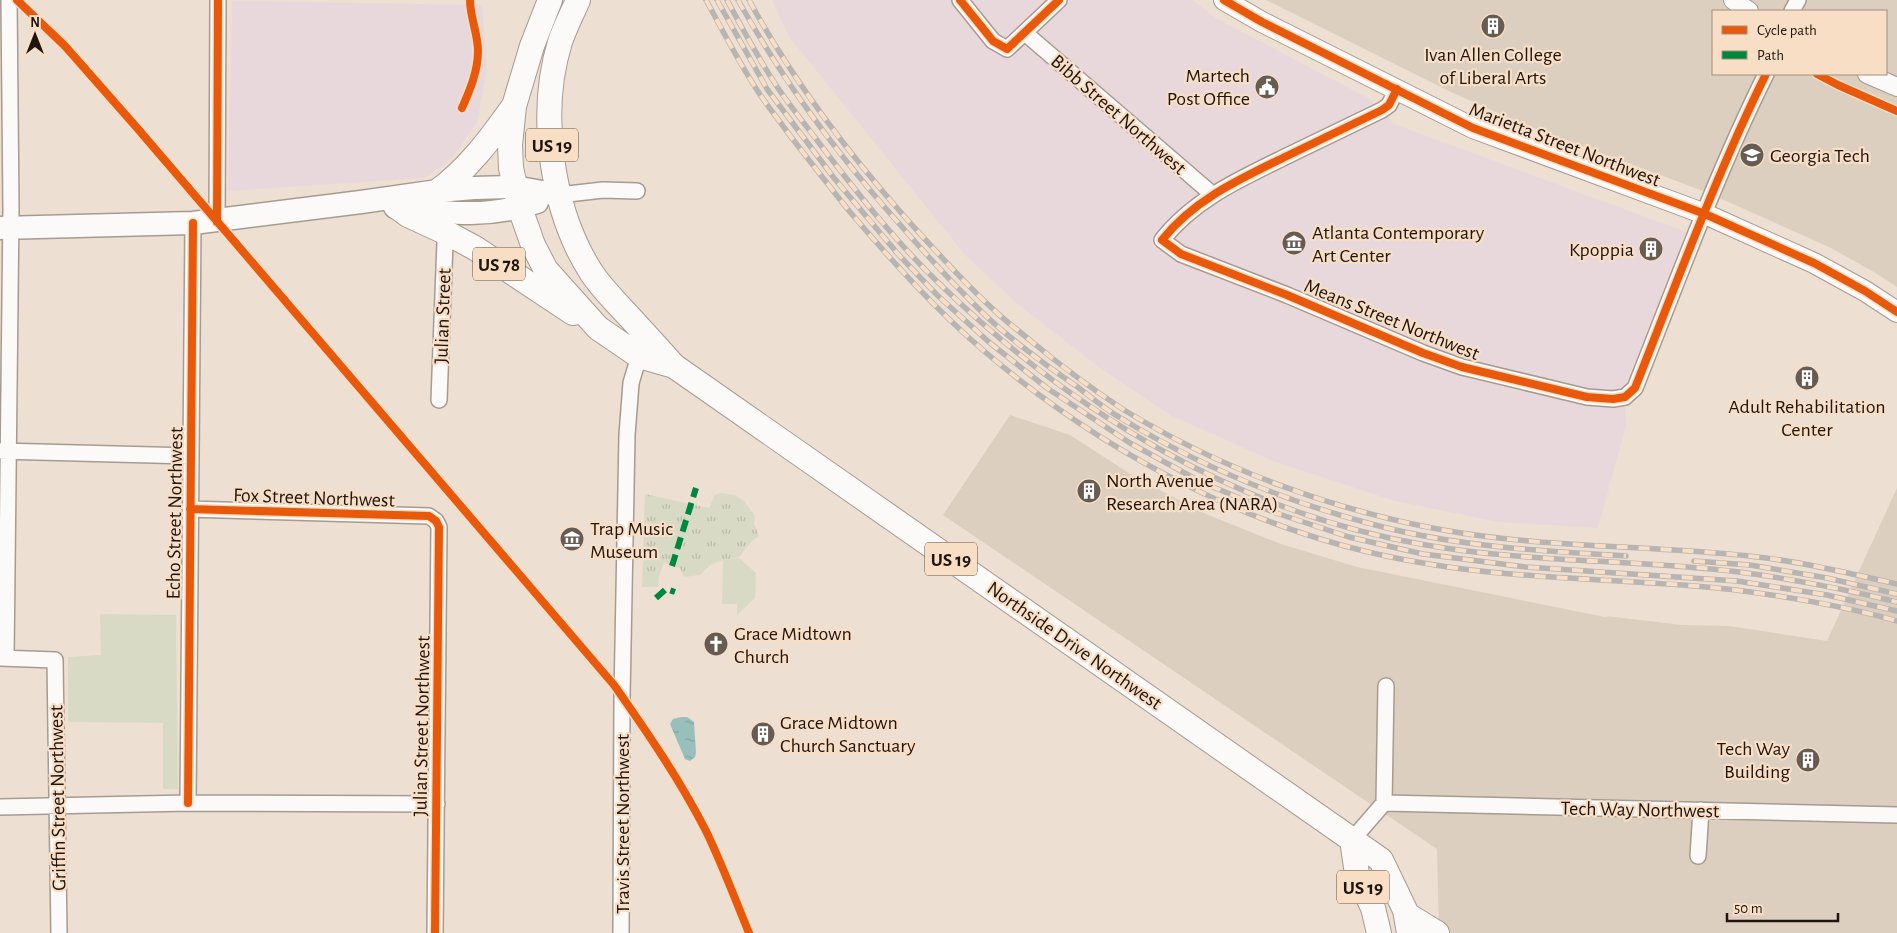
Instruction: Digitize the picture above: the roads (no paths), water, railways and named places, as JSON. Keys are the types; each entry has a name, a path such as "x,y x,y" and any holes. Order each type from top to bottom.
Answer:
{"highway":[{"name":"Northside Drive Northwest","path":"550,0 532,46 514,106 510,146 517,197 533,245 546,270 598,328 639,356 674,366"},
{"name":"Northside Drive Northwest","path":"578,0 560,42 554,70 551,95 553,164 559,195 574,238 592,273 600,284 674,366 1381,860 1407,924"},
{"path":"438,190 454,179 481,152 514,106"},
{"name":"US 78","path":"398,207 408,215 475,248 530,286 598,328"},
{"name":"US 19","path":"1352,840 1357,874 1373,908 1379,933"},
{"path":"1407,924 1438,933"}],"main road":[{"name":"Marietta Street Northwest","path":"1224,0 1262,22 1473,128 1705,214 1814,263 1866,291 1897,312"},
{"name":"US 78","path":"5,228 217,222 438,190 517,197 559,195"},
{"path":"398,207 472,214 517,197"},
{"name":"US 78","path":"361,202 398,207"}],"street":[{"path":"3,658 8,0"},
{"path":"217,222 218,0"},
{"path":"960,0 993,41 1007,49 1059,0"},
{"path":"1733,0 1748,10"},
{"name":"Bibb Street Northwest","path":"1025,33 1212,194"},
{"name":"Means Street Northwest","path":"1212,194 1175,224 1162,240 1181,254 1287,295 1423,353 1502,377 1588,397 1613,399 1626,397 1635,388 1737,133 1766,75"},
{"path":"1869,75 1897,87"},
{"path":"1212,194 1382,110 1389,105 1398,89"},
{"path":"559,195 603,190 637,190"},
{"name":"Echo Street Northwest","path":"188,803 193,224"},
{"name":"Julian Street","path":"439,400 445,242 447,233"},
{"name":"Travis Street Northwest","path":"621,933 626,435 631,383 639,356"},
{"path":"4,451 191,456"},
{"name":"Fox Street Northwest","path":"190,509 429,516 436,521"},
{"name":"Julian Street Northwest","path":"435,933 439,527 436,521"},
{"name":"Griffin Street Northwest","path":"3,658 55,660 59,933"},
{"path":"1352,840 1384,803 1386,686"},
{"path":"0,807 188,803 436,804"},
{"name":"Tech Way Northwest","path":"1384,803 1897,815"},
{"path":"1698,856 1701,810"}],"water":[{"path":"687,717 694,722 696,753 695,757 690,761 685,759 670,724 673,719"}],"railway":[{"path":"706,0 752,82 788,133 850,212 931,301 984,351 1032,389 1082,425 1189,487 1246,512 1304,534 1363,551 1423,563 1501,573 1736,590 1817,603 1897,621"},
{"path":"717,0 767,89 834,178 898,254 937,295 990,343 1047,388 1130,443 1201,482 1273,512 1349,537 1423,554 1526,567 1737,581 1827,595 1897,611"},
{"path":"727,0 763,64 789,104 876,215 909,253 945,289 996,335 1050,378 1107,417 1167,453 1229,484 1293,510 1359,531 1426,545 1504,555 1739,572 1818,585 1897,602"},
{"path":"738,0 774,61 814,119 857,175 923,251 965,296 998,327 1114,414 1149,435 1213,467 1278,494 1345,517 1440,539 1533,550 1626,556"},
{"path":"749,0 801,85 840,139 904,216 971,288 1007,322 1088,385 1124,410 1199,451 1278,485 1319,499 1401,522 1481,536 1519,540 1711,552 1768,558 1897,584"},
{"path":"1694,561 1750,565 1827,578 1897,594"}],"place":[{"name":"Ivan Allen College of Liberal Arts","path":"1493,26"},
{"name":"Martech Post Office","path":"1267,87"},
{"name":"Georgia Tech","path":"1752,155"},
{"name":"Atlanta Contemporary Art Center","path":"1294,243"},
{"name":"Kpoppia","path":"1651,249"},
{"name":"Adult Rehabilitation Center","path":"1807,378"},
{"name":"North Avenue Research Area (NARA)","path":"1089,491"},
{"name":"Trap Music Museum","path":"572,539"},
{"name":"Grace Midtown Church","path":"716,644"},
{"name":"Grace Midtown Church Sanctuary","path":"763,734"},
{"name":"Tech Way Building","path":"1808,760"}]}
